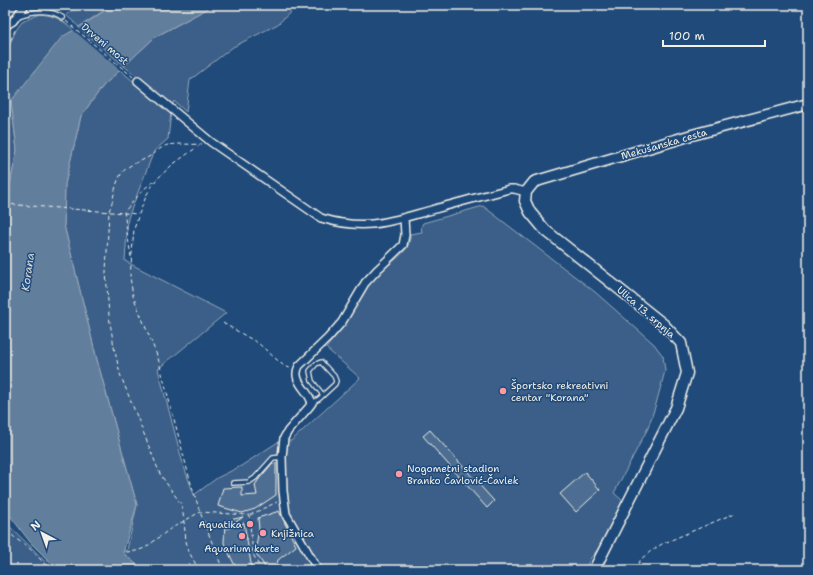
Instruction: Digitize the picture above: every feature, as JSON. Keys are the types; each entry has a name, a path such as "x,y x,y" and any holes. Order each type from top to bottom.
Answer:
{"street":[{"path":"5,26 18,20 25,5"},
{"path":"138,81 211,142 321,218 338,223 361,225 384,223 509,189 526,192"},
{"name":"Mekušanska cesta","path":"526,192 534,182 540,180 808,104"},
{"name":"Ulica 13. srpnja","path":"526,192 524,201 526,207 545,230 663,324 681,343 687,373 676,408 594,570"},
{"path":"318,570 286,514 283,491 282,457 284,438 288,431 312,403 296,377 296,371 299,366 328,338 337,327 365,282 403,245 405,235 404,218"}],"lane":[{"path":"18,20 27,13 52,12 63,18"},
{"path":"312,403 319,399 335,384 336,381 334,376 321,362 316,364 310,371 312,381 323,395"},
{"path":"233,483 249,482 273,458 282,457"}],"path":[{"name":"Drveni most","path":"63,18 138,81"},
{"path":"5,52 18,20"},
{"path":"5,124 7,134 5,142"},
{"path":"199,570 189,552 186,541 181,504 160,474 120,374 109,316 106,272 109,211 115,188 121,175 138,161 148,158 166,144 201,144 211,142"},
{"path":"124,212 144,189 172,165 201,144"},
{"path":"156,180 147,194 134,229 130,277 133,296 158,358 190,480 200,512 223,570"},
{"path":"5,204 139,214"},
{"path":"124,212 132,260"},
{"path":"223,323 258,342 284,366 296,371"},
{"path":"126,552 145,548 170,529 200,512 249,515 278,501"},
{"path":"640,570 635,569 641,559 662,544 735,513"},
{"path":"249,515 253,554 261,570"},
{"path":"5,523 14,539 27,547 40,558 49,570"}],"shaded area":[{"path":"83,5 112,5 79,27 66,15"},
{"path":"214,5 298,5 278,24 233,47 190,80 186,112 174,101 173,105 124,66 155,37"},
{"path":"40,14 58,19 74,30 11,101 17,150 7,199 5,198 5,149 8,135 5,118 5,55 16,30 22,22"},
{"name":"Športsko rekreativni centar \"Korana\"","path":"120,70 171,113 168,139 154,151 128,218 125,261 226,313 158,369 183,464 194,495 217,478 241,466 281,440 291,441 360,378 326,348 340,330 363,293 382,270 404,252 410,241 410,234 422,232 421,227 423,223 483,206 595,292 654,344 663,356 665,371 648,428 614,493 624,502 603,543 590,559 585,570 143,570 123,553 123,551 127,550 137,505 97,360 64,225 65,184 81,116 103,86"},
{"path":"5,522 33,549 53,570 5,570"}],"water":[{"name":"Korana","path":"112,5 214,5 155,37 103,86 81,116 65,184 64,225 97,360 137,505 123,553 143,570 58,570 30,542 5,509 5,210 17,150 11,101 62,37 94,18"}],"pier":[{"path":"76,26 125,68 121,71 72,29"}],"building":[{"path":"430,430 494,501 487,508 423,436"},
{"path":"276,463 276,495 255,509 242,513 218,506 223,488 242,487 242,496 257,495 255,485 271,465"},
{"path":"585,472 600,490 576,512 560,494"},
{"path":"279,511 296,546 278,560 277,565 267,570 255,552 259,529 258,518"},
{"path":"243,517 226,529 244,523 252,569 237,570 224,543 225,521"}],"place":[{"name":"Športsko rekreativni centar \"Korana\"","path":"503,391"},
{"name":"Nogometni stadion Branko Čavlović-Čavlek","path":"399,474"},
{"name":"Aquatika","path":"250,524"},
{"name":"Knjižnica","path":"263,533"},
{"name":"Aquarium karte","path":"242,536"}]}
